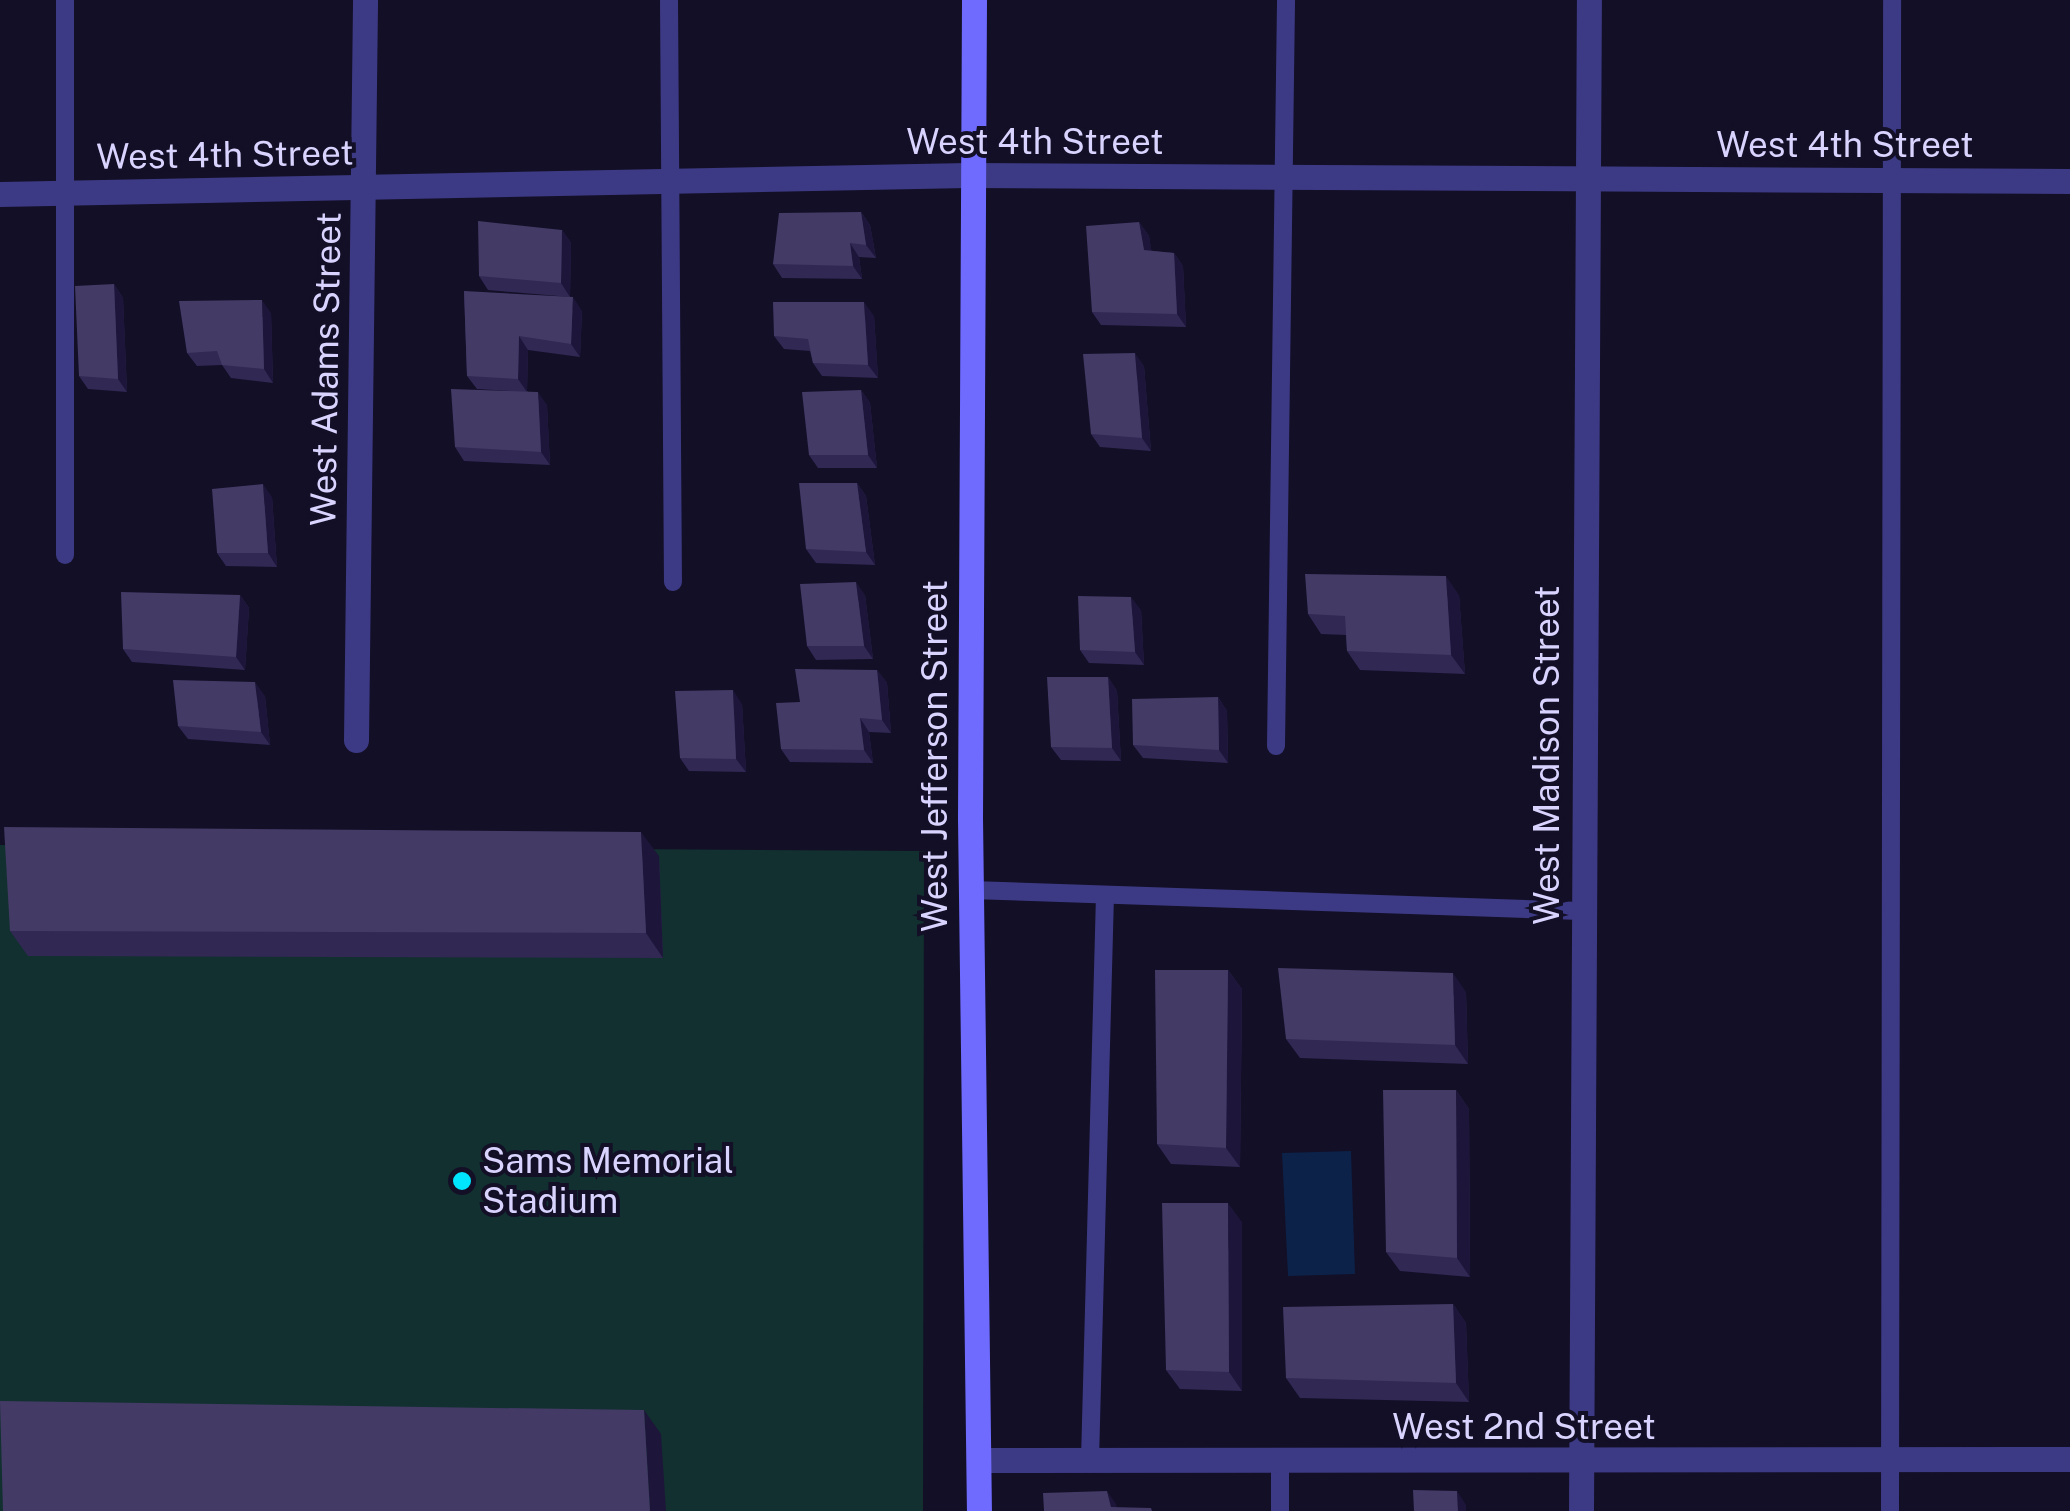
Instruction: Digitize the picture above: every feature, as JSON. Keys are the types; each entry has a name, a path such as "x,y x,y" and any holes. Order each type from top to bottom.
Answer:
{"street":[{"name":"West Adams Street","path":"356,740 365,0"},
{"name":"West Jefferson Street","path":"974,0 968,176 979,1511"},
{"name":"West Madison Street","path":"1581,1511 1584,178 1588,0"},
{"name":"West 4th Street","path":"0,194 968,176 2070,181"},
{"name":"West 2nd Street","path":"979,1460 1580,1463 2070,1459"}],"lane":[{"path":"65,0 66,555"},
{"path":"669,0 673,582"},
{"path":"1276,746 1287,177 1286,0"},
{"path":"1890,1511 1892,0"},
{"path":"971,890 1582,911"},
{"path":"1090,1460 1105,895"},
{"path":"1280,1462 1280,1511"}],"green space":[{"name":"Sams Memorial Stadium","path":"0,845 924,851 923,1511 0,1511"}],"water":[{"path":"1351,1151 1355,1274 1288,1276 1282,1153"}],"building":[{"path":"861,212 866,245 850,243 853,266 773,264 779,213"},
{"path":"478,221 562,230 561,283 479,276"},
{"path":"1139,222 1144,250 1174,253 1177,314 1092,312 1086,226"},
{"path":"114,284 118,379 79,376 75,286"},
{"path":"464,291 573,297 571,344 519,336 518,379 467,376"},
{"path":"262,300 264,369 222,365 217,351 187,353 179,301"},
{"path":"773,302 864,302 868,365 813,363 808,339 774,336"},
{"path":"1135,353 1142,438 1091,434 1083,354"},
{"path":"451,389 538,392 541,452 455,447"},
{"path":"861,390 868,455 809,455 802,392"},
{"path":"799,483 857,483 866,552 806,549"},
{"path":"263,484 268,553 217,553 212,489"},
{"path":"1305,574 1446,576 1451,655 1347,651 1345,616 1308,614"},
{"path":"856,582 864,646 807,646 800,584"},
{"path":"121,592 240,595 236,657 123,649"},
{"path":"1078,596 1131,597 1135,652 1080,650"},
{"path":"795,669 877,670 882,720 860,718 864,750 781,749 776,703 800,702"},
{"path":"1047,677 1108,677 1112,748 1051,747"},
{"path":"173,680 255,682 261,732 178,726"},
{"path":"733,690 736,759 680,758 675,691"},
{"path":"1218,697 1219,750 1133,745 1132,699"},
{"path":"4,827 641,832 646,933 10,931"},
{"path":"1278,968 1453,973 1455,1045 1286,1039"},
{"path":"1155,970 1228,970 1226,1148 1157,1144"},
{"path":"1383,1090 1456,1090 1457,1258 1386,1252"},
{"path":"1162,1203 1228,1203 1229,1372 1166,1370"},
{"path":"1453,1304 1456,1383 1286,1378 1283,1307"},
{"path":"0,1401 644,1410 650,1511 3,1511"},
{"path":"1413,1490 1457,1491 1458,1511 1414,1511"},
{"path":"1107,1491 1111,1507 1152,1511 1044,1511 1043,1493"}],"place":[{"name":"Sams Memorial Stadium","path":"462,1181"}]}
